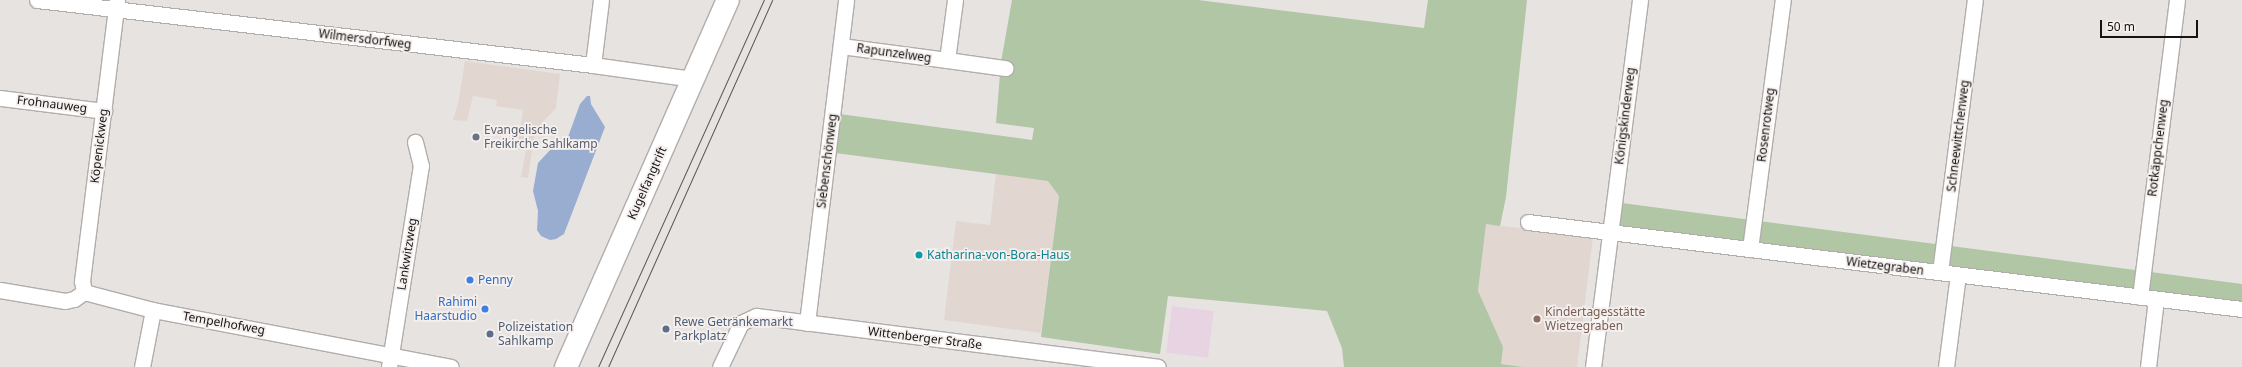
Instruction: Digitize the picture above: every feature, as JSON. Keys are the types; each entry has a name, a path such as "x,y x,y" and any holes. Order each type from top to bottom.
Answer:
{"street":[{"name":"Wilmersdorfweg","path":"37,0 116,5 593,65 692,79"},
{"path":"593,65 601,0"},
{"name":"Kugelfangtrift","path":"566,367 728,0"},
{"name":"Siebenschönweg","path":"808,323 846,0"},
{"name":"Rapunzelweg","path":"947,60 955,0"},
{"name":"Königskinderweg","path":"1593,367 1640,0"},
{"name":"Rosenrotweg","path":"1750,249 1783,0"},
{"name":"Schneewittchenweg","path":"1940,272 1975,0"},
{"name":"Rotkäppchenweg","path":"2140,297 2177,0"},
{"name":"Köpenickweg","path":"84,292 82,281 116,5"},
{"name":"Rapunzelweg","path":"841,46 1006,68"},
{"name":"Frohnauweg","path":"0,98 104,110"},
{"name":"Lankwitzweg","path":"390,361 421,166 415,142"},
{"name":"Wietzegraben","path":"1528,222 2242,309"},
{"path":"1946,367 1958,275"},
{"path":"0,290 65,301 74,299 84,292"},
{"name":"Tempelhofweg","path":"84,292 153,310 390,361 451,367"},
{"path":"2148,367 2156,299"},
{"path":"142,367 153,310"},
{"name":"Wittenberger Straße","path":"720,367 741,323 756,316 1158,367"}],"shaded area":[{"path":"465,61 560,74 556,108 535,130 528,178 521,177 526,150 517,149 523,110 496,106 497,100 473,96 467,121 453,120 458,104"},
{"path":"996,174 1048,181 1059,195 1041,333 944,320 956,221 990,225"},
{"name":"Kindertagesstätte Wietzegraben","path":"1486,224 1593,237 1577,367 1523,367 1501,364 1478,291"},
{"path":"1172,306 1214,311 1208,358 1166,353"}],"green space":[{"path":"1012,0 1198,0 1424,28 1428,0 1527,0 1506,197 1500,226 1486,224 1478,291 1503,347 1501,364 1523,367 1344,367 1342,348 1327,311 1168,296 1160,354 1041,337 1059,196 1048,181 828,152 832,113 1032,140 1034,128 996,123 1001,62"},
{"path":"1614,202 2242,284 2242,309 1618,233"}],"water":[{"path":"587,96 590,96 591,104 605,127 564,234 556,239 550,240 541,236 537,230 538,211 533,191 538,163 552,148 568,137 580,104"}],"tram line":[{"path":"598,367 764,0"},
{"path":"608,367 772,0"}],"place":[{"name":"Evangelische Freikirche Sahlkamp","path":"476,137"},
{"name":"Katharina-von-Bora-Haus","path":"919,255"},
{"name":"Penny","path":"470,280"},
{"name":"Rahimi Haarstudio","path":"485,309"},
{"name":"Kindertagesstätte Wietzegraben","path":"1537,319"},
{"name":"Rewe Getränkemarkt Parkplatz","path":"666,329"},
{"name":"Polizeistation Sahlkamp","path":"490,334"}]}
